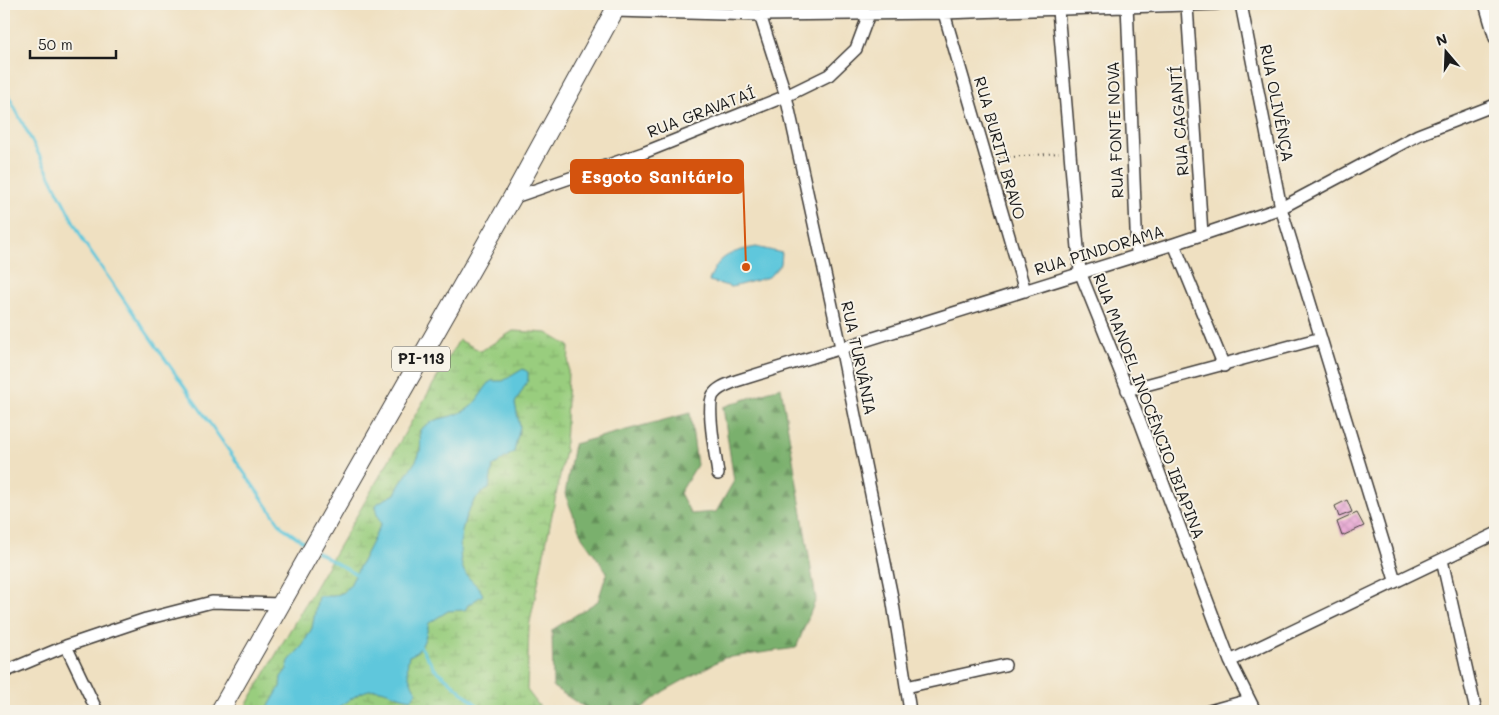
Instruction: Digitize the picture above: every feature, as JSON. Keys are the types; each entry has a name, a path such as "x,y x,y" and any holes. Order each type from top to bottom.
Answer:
{"main road":[{"name":"PI-113","path":"220,711 512,198 616,7"}],"street":[{"path":"616,7 760,15 944,13 1217,4"},
{"name":"RUA OLIVÊNÇA","path":"1241,4 1281,208 1395,580"},
{"path":"1485,4 1495,38"},
{"name":"RUA FONTE NOVA","path":"1127,6 1137,254"},
{"name":"RUA CAGANTÍ","path":"1188,6 1202,234"},
{"name":"RUA MANOEL INOCÊNCIO IBIAPINA","path":"1058,10 1080,272 1230,660 1255,711"},
{"name":"RUA BURITI BRAVO","path":"944,13 1024,291"},
{"name":"RUA GRAVATAÍ","path":"512,198 643,152 786,96 829,75 845,62 856,49 869,14"},
{"name":"RUA TURVÂNIA","path":"760,15 786,96 841,347 892,596 910,711"},
{"name":"RUA PINDORAMA","path":"718,474 710,407 714,394 729,384 841,347 1174,244 1281,208 1418,135 1495,105"},
{"path":"1174,244 1224,366"},
{"path":"1127,390 1224,366 1321,338"},
{"path":"1230,660 1495,534"},
{"path":"1442,560 1476,711"},
{"path":"4,672 66,646 146,619 212,602 281,604"},
{"path":"66,646 97,711"},
{"path":"906,687 1005,664"},
{"path":"1210,711 1249,700"}],"path":[{"path":"986,158 1070,152"}],"green space":[{"path":"513,331 547,333 569,346 565,451 529,627 527,690 543,711 243,711 459,340 481,351"},
{"path":"781,387 816,599 796,648 724,658 664,691 638,711 590,711 553,687 552,630 598,601 607,572 582,537 565,494 574,444 690,413 697,465 680,493 691,514 716,512 734,481 723,407"}],"water":[{"path":"756,247 782,253 781,264 769,277 732,287 709,281 717,265 726,256"},
{"path":"523,369 528,372 528,380 515,403 520,427 514,452 493,466 489,489 480,494 473,503 463,525 460,550 461,562 464,571 483,595 468,605 465,610 448,611 429,623 421,647 409,656 408,675 417,692 412,699 376,689 361,693 340,706 336,711 266,711 280,687 281,677 287,669 289,661 302,646 312,628 318,596 334,596 344,592 350,585 381,524 376,511 377,504 395,494 418,456 420,430 438,419 455,415 469,408 491,381 503,381"}],"building":[{"path":"1347,500 1352,512 1339,517 1335,506"},
{"path":"1357,513 1364,526 1342,536 1337,522"}],"waterway":[{"path":"4,87 85,244 282,527 308,545"},
{"path":"317,552 359,576"},
{"path":"419,644 434,668 484,711"}],"place":[{"name":"Esgoto Sanitário","path":"746,267"}]}
